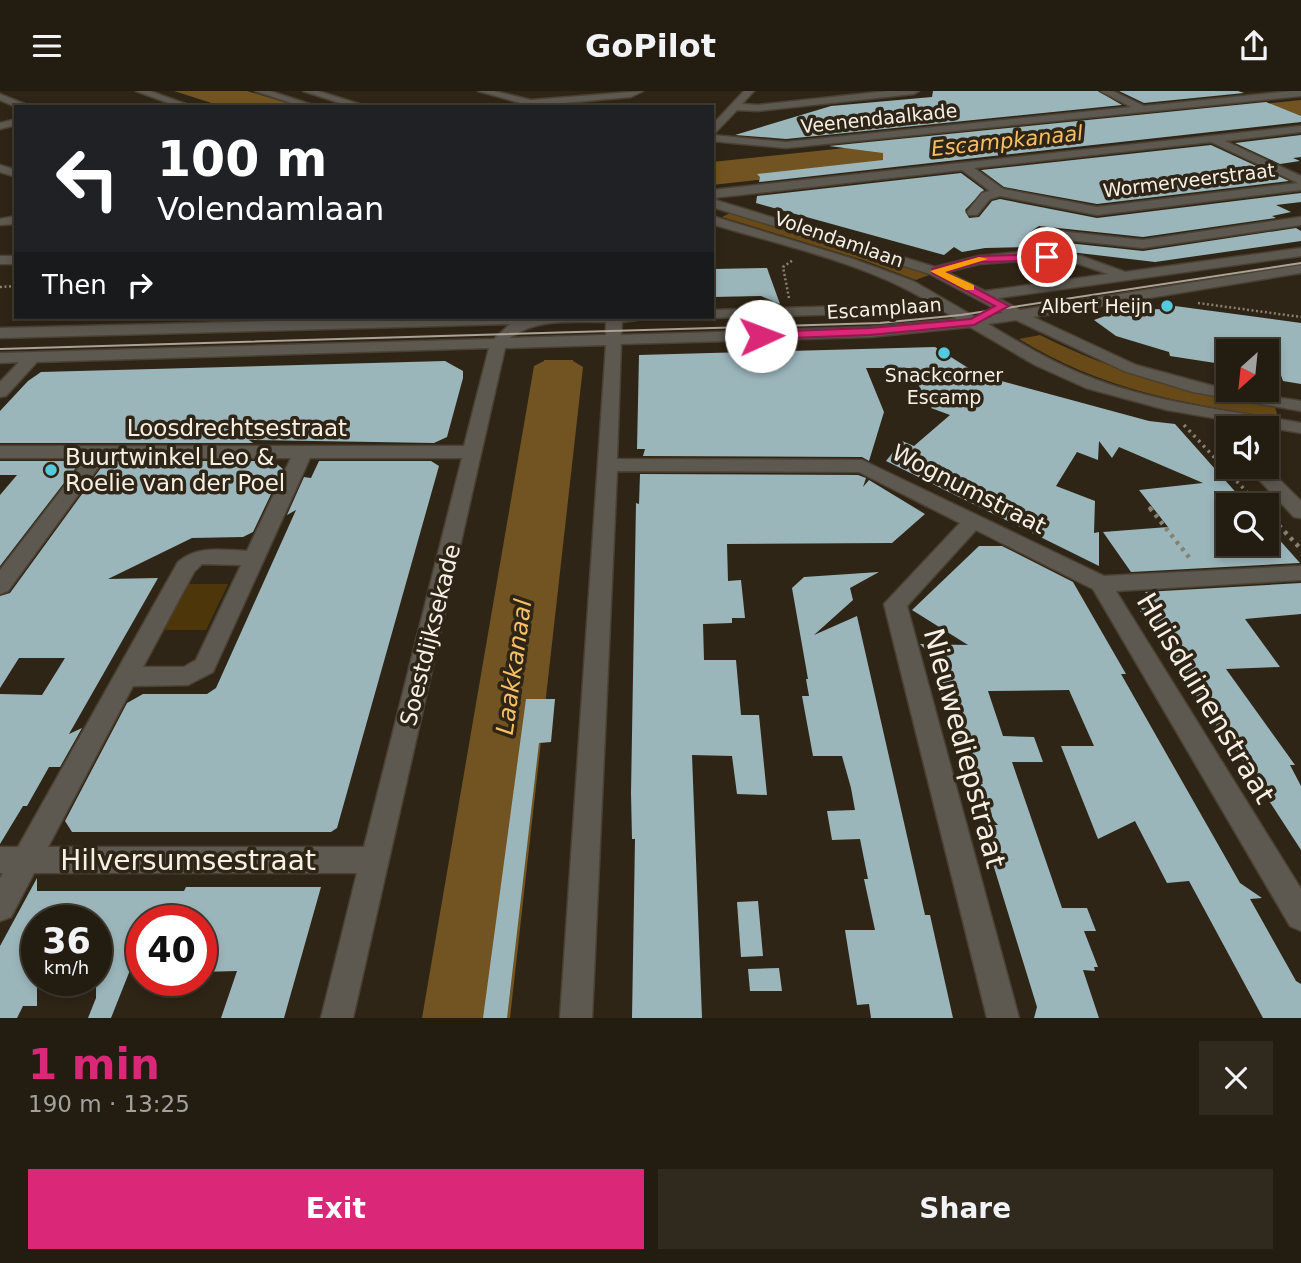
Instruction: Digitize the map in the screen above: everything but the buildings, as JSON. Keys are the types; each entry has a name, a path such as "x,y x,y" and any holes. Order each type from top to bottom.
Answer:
{"street":[{"path":"141,91 183,105"},
{"path":"260,91 307,105"},
{"path":"308,91 357,105"},
{"path":"483,91 531,103 637,92"},
{"path":"714,122 730,111 749,91"},
{"path":"730,111 866,94 914,91"},
{"path":"1105,91 1143,109"},
{"path":"1121,91 1156,108"},
{"name":"Veenendaalkade","path":"714,135 786,145 1301,93"},
{"path":"0,97 19,105"},
{"path":"170,105 177,103"},
{"path":"714,133 730,111"},
{"path":"714,194 1301,129"},
{"path":"1212,139 1301,180"},
{"name":"Wormerveerstraat","path":"965,167 999,191 1097,211 1301,186"},
{"path":"0,168 13,180"},
{"path":"725,207 741,194 754,190"},
{"path":"973,212 986,196 999,191"},
{"name":"Volendamlaan","path":"725,207 936,271 1100,355 1160,378 1226,394 1301,406"},
{"name":"Volendamlaan","path":"714,220 884,275 940,303 1041,362 1118,393 1167,405 1301,428"},
{"path":"1040,233 1143,243 1301,221"},
{"name":"Escamplaan","path":"714,315 885,309 1301,252"},
{"path":"936,271 981,259 1023,256 1105,265 1122,276"},
{"name":"Escamplaan","path":"0,358 870,332 974,322 1301,269"},
{"name":"Escamplaan","path":"1152,283 1182,270"},
{"name":"Escamplaan","path":"940,303 1004,306 1152,283 1198,285"},
{"name":"Escamplaan","path":"974,322 1004,306"},
{"path":"0,333 216,322 436,319"},
{"path":"527,319 564,319"},
{"path":"576,1018 614,319"},
{"path":"498,344 507,330 544,320"},
{"name":"Soestdijksekade","path":"338,1018 498,344"},
{"path":"0,392 33,358"},
{"name":"Loosdrechtsestraat","path":"0,452 474,452"},
{"path":"0,586 100,452"},
{"path":"124,677 174,677 188,675 205,666 303,452"},
{"name":"Wognumstraat","path":"606,465 862,466 1101,584 1301,573"},
{"path":"1268,479 1301,512"},
{"name":"Nieuwediepstraat","path":"973,521 895,604 1003,1018"},
{"path":"0,907 13,860 191,562 202,557 253,558"},
{"name":"Huisduinenstraat","path":"1101,584 1301,916"},
{"name":"Hilversumsestraat","path":"13,860 376,860"}],"path":[{"path":"792,313 783,267 808,250"},
{"path":"1193,302 1301,317"},
{"path":"1176,416 1248,493"},
{"path":"1149,507 1205,578"},
{"path":"1279,526 1301,549"}],"shaded area":[{"path":"732,212 929,275 916,280 863,260 722,217"},
{"path":"1040,335 1126,371 1216,396 1216,403 1258,403 1275,406 1277,416 1261,416 1209,407 1113,383 1051,357 1019,339"},
{"path":"187,584 228,584 206,630 163,630"}],"water":[{"path":"174,91 247,91 293,105 218,105"},
{"name":"Escampkanaal","path":"1301,100 1301,121 714,185 714,162"},
{"name":"Laakkanaal","path":"550,319 579,319 573,361 583,367 510,1018 422,1018 534,366 544,361"}],"pier":[{"path":"547,319 583,319 576,360 539,360"}],"tram line":[{"path":"0,349 880,323 961,315 1301,263"}],"slow traffic":[{"path":"970,287 936,271 983,259"}],"place":[{"name":"Albert Heijn","path":"1167,306"},
{"name":"Snackcorner Escamp","path":"944,353"},
{"name":"Buurtwinkel Leo & Roelie van der Poel","path":"51,470"}],"route":[{"path":"761,336 870,332 974,322 1004,306 936,271 981,259 1047,257"}]}
